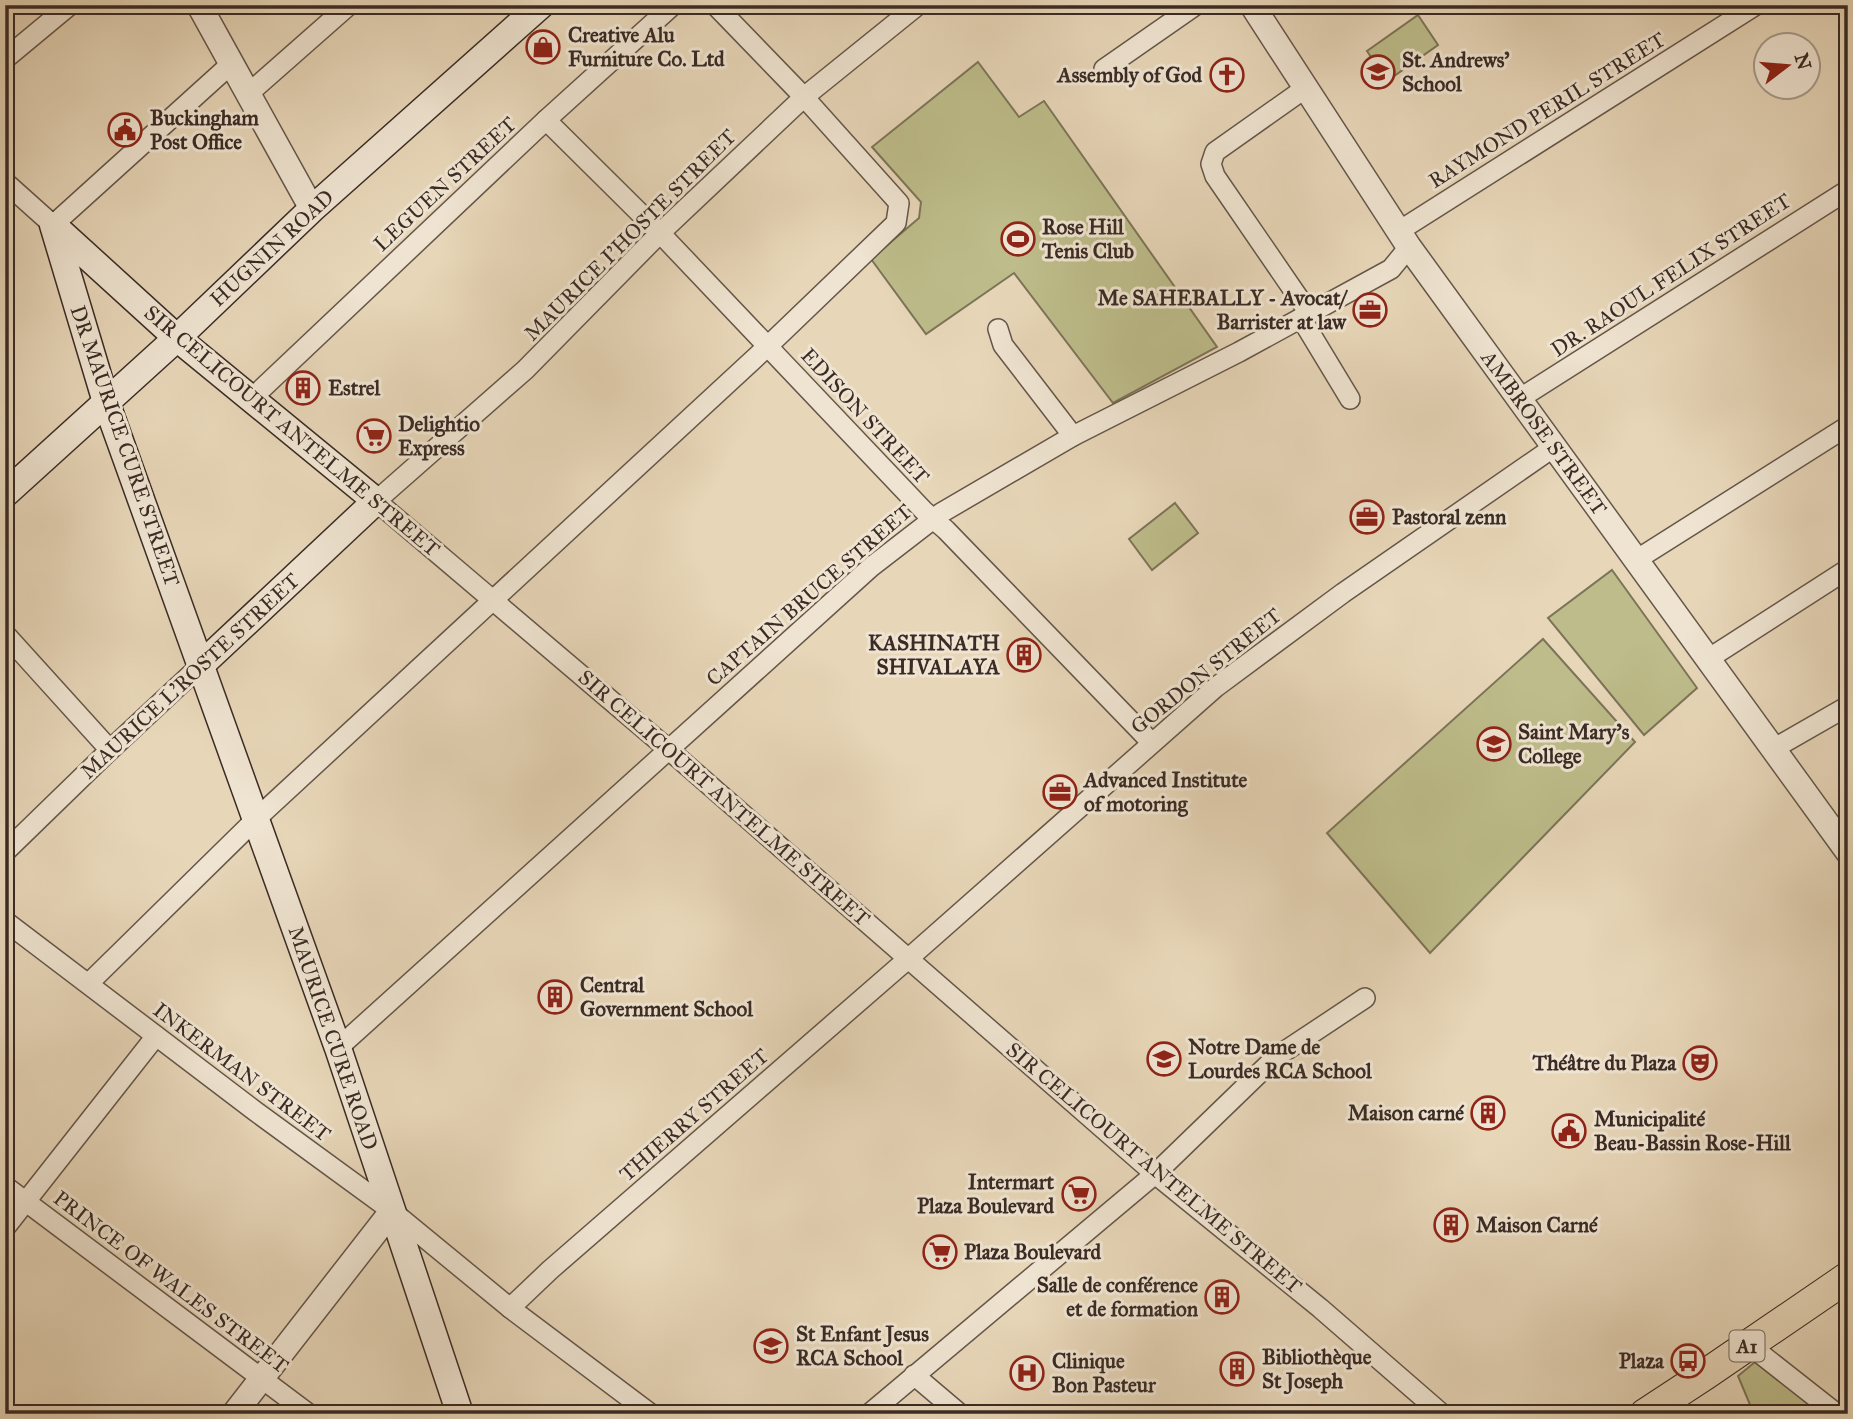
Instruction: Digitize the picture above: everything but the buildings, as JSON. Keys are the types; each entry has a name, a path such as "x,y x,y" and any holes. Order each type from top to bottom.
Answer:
{"main road":[{"name":"HUGNIN ROAD","path":"5,494 177,338 312,209 541,5"},
{"name":"SIR CELICOURT ANTELME STREET","path":"53,225 177,338 376,501"},
{"name":"DR MAURICE CURE STREET","path":"53,225 106,402 201,665"},
{"name":"MAURICE L'ROSTE STREET","path":"201,665 376,501"},
{"name":"MAURICE CURE ROAD","path":"201,665 338,1048 460,1414"},
{"name":"A1","path":"1645,1414 1848,1277"}],"street":[{"path":"5,59 70,5"},
{"path":"199,5 312,209"},
{"path":"248,94 349,5"},
{"name":"LEGUEN STREET","path":"251,399 546,120 673,5"},
{"path":"89,983 256,819 768,346 896,223 899,203 804,97 715,5"},
{"name":"MAURICE I'HOSTE STREET","path":"376,501 525,370 660,233 804,97 918,5"},
{"path":"1104,69 1196,5"},
{"name":"AMBROSE STREET","path":"1252,5 1404,239 1848,852"},
{"name":"RAYMOND PERIL STREET","path":"1404,239 1756,5"},
{"path":"53,225 231,64"},
{"path":"1307,88 1215,152 1211,164 1215,176 1305,315 1350,399"},
{"name":"EDISON STREET","path":"546,120 660,233 932,519 955,539 1152,743"},
{"name":"SIR CELICOURT ANTELME STREET","path":"5,182 53,225"},
{"name":"DR. RAOUL FELIX STREET","path":"1519,399 1848,190"},
{"name":"CAPTAIN BRUCE STREET","path":"338,1048 871,567 932,519 1073,436 1239,352 1391,269 1404,239"},
{"path":"998,330 1003,345 1073,436"},
{"path":"1636,560 1848,426"},
{"name":"GORDON STREET","path":"909,958 1216,687 1343,593 1554,447"},
{"name":"SIR CELICOURT ANTELME STREET","path":"376,501 668,749 1156,1174 1320,1308 1442,1414"},
{"path":"1707,659 1848,569"},
{"path":"5,634 110,750"},
{"name":"MAURICE L'ROSTE STREET","path":"5,852 201,665"},
{"path":"1773,749 1848,706"},
{"name":"INKERMAN STREET","path":"5,921 392,1211 629,1407 651,1414"},
{"name":"THIERRY STREET","path":"510,1308 550,1270 909,958"},
{"path":"869,1414 1156,1174 1276,1056 1365,998"},
{"path":"5,1228 156,1036"},
{"name":"PRINCE OF WALES STREET","path":"5,1186 309,1414"},
{"path":"234,1414 392,1211"},
{"path":"1748,1345 1837,1414"},
{"path":"915,1375 960,1414"}],"shaded area":[{"path":"1418,15 1438,45 1387,81 1367,51"},
{"name":"Rose Hill Tenis Club","path":"978,62 1019,117 1044,101 1217,347 1113,403 1014,273 926,334 871,259 919,218 921,202 872,147"},
{"path":"1175,503 1198,533 1152,570 1129,539"},
{"path":"1612,570 1697,688 1644,735 1548,618"},
{"path":"1543,639 1635,742 1430,953 1327,833"},
{"path":"1755,1362 1821,1414 1748,1414 1751,1407 1738,1376"}],"place":[{"name":"Creative Alu Furniture Co. Ltd","path":"543,47"},
{"name":"St. Andrews' School","path":"1378,72"},
{"name":"Assembly of God","path":"1227,75"},
{"name":"Buckingham Post Office","path":"125,130"},
{"name":"Rose Hill Tenis Club","path":"1018,239"},
{"name":"Me SAHEBALLY - Avocat/ Barrister at law","path":"1370,310"},
{"name":"Estrel","path":"303,388"},
{"name":"Delightio Express","path":"374,436"},
{"name":"Pastoral zenn","path":"1367,517"},
{"name":"KASHINATH SHIVALAYA","path":"1024,655"},
{"name":"Saint Mary's College","path":"1494,744"},
{"name":"Advanced Institute of motoring","path":"1060,792"},
{"name":"Central Government School","path":"555,997"},
{"name":"Notre Dame de Lourdes RCA School","path":"1164,1059"},
{"name":"Théâtre du Plaza","path":"1700,1063"},
{"name":"Maison carné","path":"1488,1113"},
{"name":"Municipalité Beau-Bassin Rose-Hill","path":"1569,1131"},
{"name":"Intermart Plaza Boulevard","path":"1079,1194"},
{"name":"Maison Carné","path":"1451,1225"},
{"name":"Plaza Boulevard","path":"940,1252"},
{"name":"Salle de conférence et de formation","path":"1222,1297"},
{"name":"St Enfant Jesus RCA School","path":"771,1346"},
{"name":"Plaza","path":"1688,1361"},
{"name":"Bibliothèque St Joseph","path":"1237,1369"},
{"name":"Clinique Bon Pasteur","path":"1027,1373"}]}
